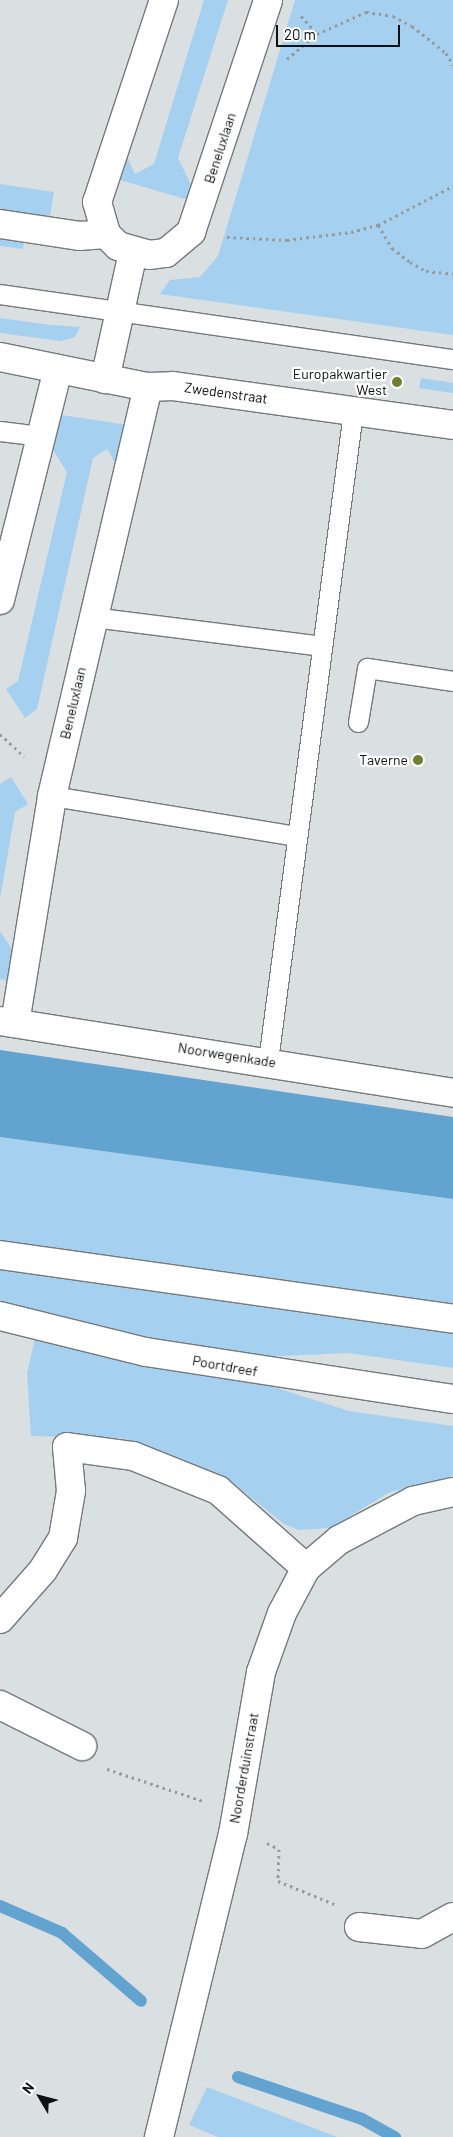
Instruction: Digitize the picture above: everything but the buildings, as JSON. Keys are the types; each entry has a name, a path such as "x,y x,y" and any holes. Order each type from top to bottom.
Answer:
{"street":[{"path":"106,234 98,202 101,186 164,0"},
{"name":"Beneluxlaan","path":"191,232 268,0"},
{"path":"0,224 79,236 106,234 133,253 166,253 191,232"},
{"path":"105,379 118,312 133,253"},
{"name":"Zwedenstraat","path":"0,358 148,387 172,386 453,425"},
{"path":"1,589 38,436 58,369"},
{"name":"Beneluxlaan","path":"7,1022 52,796 93,617 141,432 148,387"},
{"name":"Noorwegenkade","path":"7,1022 268,1061 453,1093"},
{"path":"0,1255 453,1319"},
{"name":"Poortdreef","path":"0,1316 146,1352 453,1399"},
{"path":"0,1619 43,1570 63,1538 71,1491 67,1447 133,1456 218,1490 306,1568"},
{"name":"Noorderduinstraat","path":"159,2137 233,1834 260,1672 282,1613 306,1568 339,1540 380,1516 413,1501 453,1492"},
{"path":"0,1705 82,1746"},
{"path":"359,1927 422,1934 453,1917"}],"lane":[{"path":"0,294 453,359"},
{"path":"268,1061 352,412"},
{"path":"0,431 38,436"},
{"path":"93,617 321,646"},
{"path":"358,722 367,668 453,681"},
{"path":"52,796 297,836"}],"path":[{"path":"247,65 277,67 317,34 366,12 393,16 412,26 446,53 453,65"},
{"path":"191,232 287,240 378,225 453,186"},
{"path":"378,225 392,248 410,262 426,271 453,274"},
{"path":"82,1746 108,1769 206,1802"},
{"path":"204,1811 208,1792"},
{"path":"233,1834 279,1849 278,1881 346,1908 359,1927"}],"shaded area":[{"path":"204,0 228,0 178,158 194,191 192,201 120,180 127,157 135,174 154,164"},
{"path":"295,0 453,0 453,335 160,294 170,280 200,277 218,256"},
{"path":"0,184 54,192 50,217 0,210"},
{"path":"0,238 24,241 23,249 0,246"},
{"path":"0,318 80,327 75,337 61,341 0,333"},
{"path":"421,378 453,383 453,393 419,388"},
{"path":"55,414 128,425 119,469 107,449 93,458 37,709 25,718 6,689 18,681 67,472 48,442"},
{"path":"11,777 28,804 15,812 0,899 0,784"},
{"path":"0,931 17,957 13,982 0,979"},
{"path":"0,1050 453,1117 453,1199 0,1137"},
{"path":"0,1137 453,1199 453,1305 0,1242"},
{"path":"0,1265 453,1329 453,1368 348,1353 259,1357 164,1342 0,1303"},
{"path":"36,1334 245,1378 349,1411 453,1426 453,1476 390,1492 330,1528 299,1530 284,1524 232,1482 167,1453 122,1438 31,1436 27,1373"},
{"path":"207,2087 337,2137 218,2137 189,2125"}],"waterway":[{"path":"0,1906 62,1933 141,2001"},
{"path":"238,2077 362,2119 395,2137"}],"place":[{"name":"Europakwartier West","path":"397,382"},
{"name":"Taverne","path":"418,760"}]}
